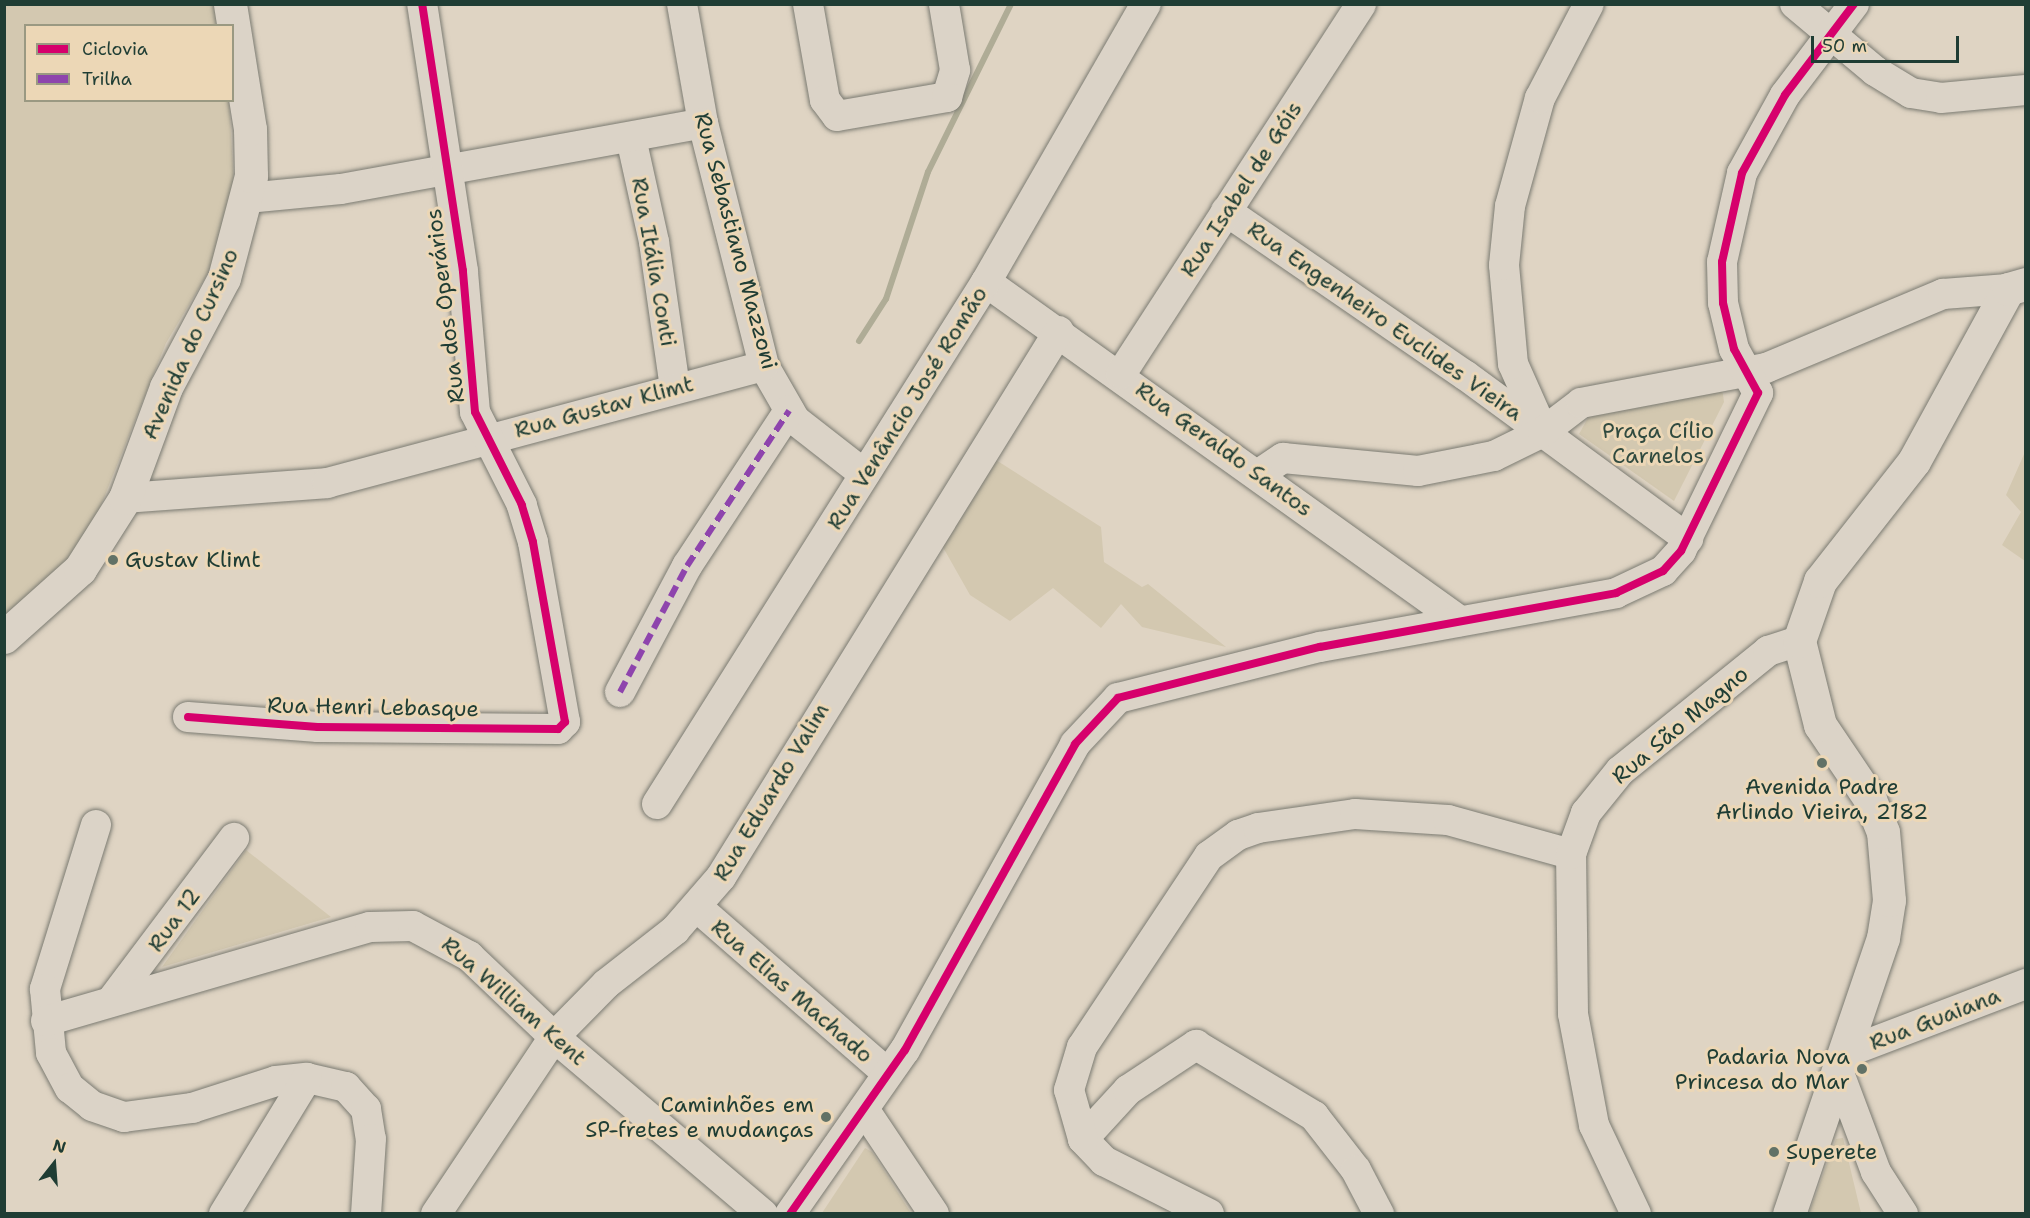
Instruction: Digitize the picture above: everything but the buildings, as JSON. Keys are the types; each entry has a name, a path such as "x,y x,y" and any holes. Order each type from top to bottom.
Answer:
{"main road":[{"name":"Avenida do Cursino","path":"230,4 233,24"},
{"name":"Avenida do Cursino","path":"4,637 80,569 126,498 166,387 224,278 247,198 250,129 234,29"},
{"path":"1789,1214 1883,938 1890,862 1870,799 1820,725 1799,641 1820,581 1914,461 2017,286"}],"street":[{"name":"Rua dos Operários","path":"422,4 444,168 463,271 467,358 485,438 522,506 533,542 558,664 566,722 558,729"},
{"name":"Rua Sebastiano Mazzoni","path":"682,4 703,123 765,366 789,411 822,445 864,474"},
{"path":"808,4 831,114 942,99 960,82 944,4"},
{"name":"Rua Venâncio José Romão","path":"657,804 986,282 1146,4"},
{"name":"Rua Isabel de Góis","path":"1121,374 1361,4"},
{"path":"1543,432 1513,364 1504,264 1510,206 1540,98 1589,4"},
{"path":"1795,4 1833,33 1875,71 1911,93 1941,98 2025,90"},
{"path":"790,1214 864,1109 930,1007 1074,744 1118,698 1191,675 1460,621 1616,593 1663,571 1688,539 1758,393 1745,370 1723,303 1722,262 1734,199 1773,116 1854,4"},
{"path":"247,198 341,189 444,168 631,138 703,123"},
{"name":"Rua Itália Conti","path":"631,138 654,242 675,387"},
{"name":"Rua Engenheiro Euclides Vieira","path":"1226,211 1543,432 1688,539"},
{"name":"Rua Geraldo Santos","path":"986,282 1121,374 1460,621"},
{"path":"1259,474 1283,458 1383,471 1443,468 1494,456 1543,432 1581,403 1787,361 1837,334 1942,294 2017,286"},
{"name":"Rua Eduardo Valim","path":"436,1214 554,1037 606,984 698,908 1059,331"},
{"name":"Rua Gustav Klimt","path":"126,498 327,483 675,387 765,366"},
{"path":"620,692 687,566 789,411"},
{"name":"Rua São Magno","path":"1636,1214 1594,1125 1573,1014 1571,854 1586,813 1620,771 1768,651 1799,641"},
{"name":"Rua Henri Lebasque","path":"188,717 318,727 558,729"},
{"path":"1209,1214 1134,1179 1104,1161 1083,1139 1069,1090 1082,1047 1209,856 1231,839 1315,817 1421,816 1571,854"},
{"path":"96,825 49,967 46,1021 51,1053 70,1088 92,1106 124,1117 160,1115 307,1078 346,1087 366,1109 371,1139 366,1214"},
{"name":"Rua 12","path":"112,1000 234,838"},
{"name":"Rua Elias Machado","path":"698,908 887,1073"},
{"name":"Rua William Kent","path":"46,1021 370,927 397,924 432,932 455,945 554,1037 763,1214"},
{"name":"Rua Guaiana","path":"1842,1063 2025,984"},
{"path":"1083,1139 1128,1090 1196,1044 1314,1116 1356,1170 1379,1214"},
{"path":"1842,1063 1876,1172 1903,1214"},
{"path":"224,1214 307,1078"},
{"path":"864,1109 934,1214"}],"green space":[{"path":"5,5 214,5 218,24 24,24 24,102 229,102 234,187 223,248 166,343 93,525 74,557 5,622"},
{"name":"Praça Cílio Carnelos","path":"1722,388 1724,402 1674,501 1579,434 1589,416"},
{"path":"2025,452 2025,561 2002,545 2021,512 2006,495"},
{"path":"996,460 1101,527 1104,562 1142,587 1148,584 1226,647 1142,627 1121,604 1101,628 1053,588 1010,621 970,595 940,542"},
{"path":"246,850 331,917 162,967"},
{"path":"1843,1138 1861,1213 1809,1213 1836,1139"},
{"path":"865,1148 872,1152 911,1213 822,1213"}],"waterway":[{"path":"859,341 886,299 928,172 1011,4"}],"marked path":[{"path":"620,692 687,566 789,411"}],"cycle path":[{"path":"188,717 318,727 558,729 565,722 533,542 522,505 475,412 463,271 422,4"},
{"path":"790,1214 905,1050 1075,744 1118,698 1320,647 1616,593 1663,571 1681,551 1758,393 1734,349 1723,303 1722,262 1742,173 1785,95 1854,4"}],"place":[{"name":"Gustav Klimt","path":"113,560"},
{"name":"Avenida Padre Arlindo Vieira, 2182","path":"1822,763"},
{"name":"Padaria Nova Princesa do Mar","path":"1862,1069"},
{"name":"Caminhões em SP-fretes e mudanças","path":"826,1117"},
{"name":"Superete","path":"1774,1152"}]}
